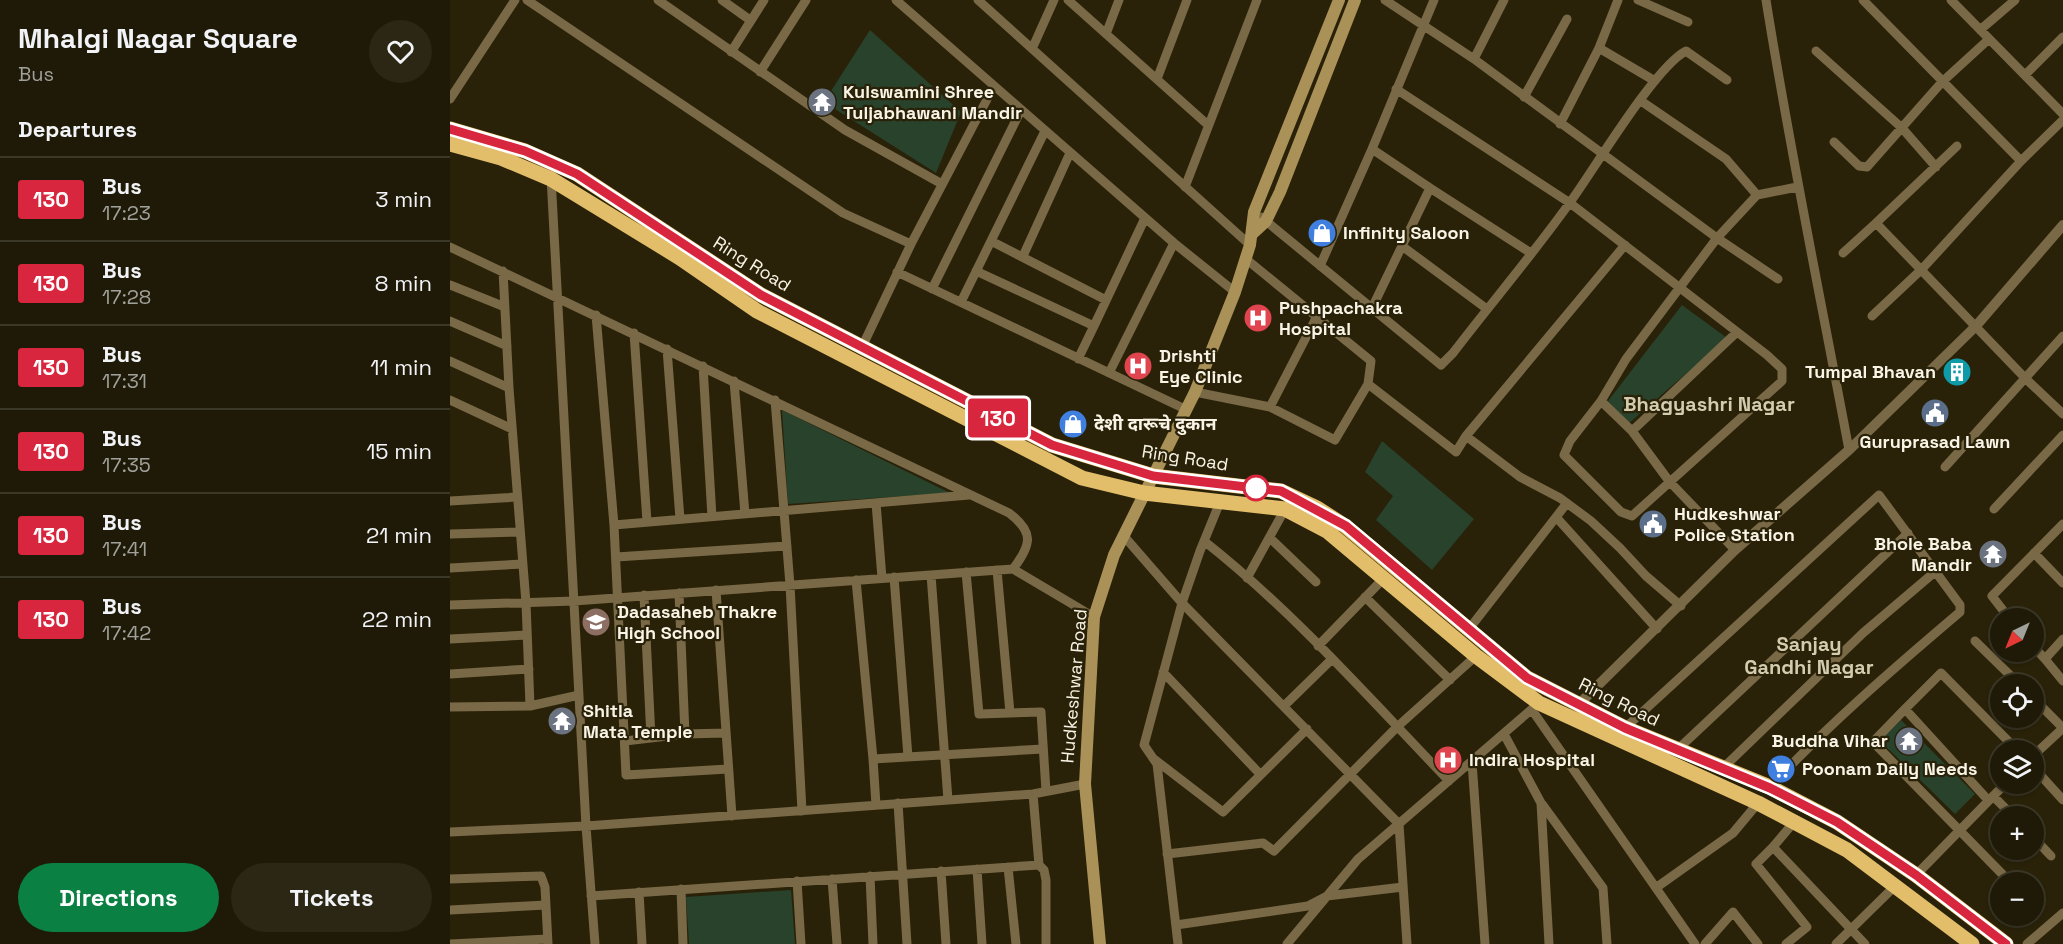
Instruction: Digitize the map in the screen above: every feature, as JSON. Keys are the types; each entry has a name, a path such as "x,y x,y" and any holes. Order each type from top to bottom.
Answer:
{"highway":[{"name":"Ring Road","path":"450,129 550,160 577,174 761,295 1052,445 1153,476 1281,491 1317,508 1346,526 1527,678 1625,728 1770,788 1837,822 1916,875 2006,944"},
{"name":"Ring Road","path":"450,144 501,158 551,179 670,251 757,311 1082,478 1144,493 1285,509 1327,531 1385,577 1535,706 1758,803 1847,850 1972,944"}],"main road":[{"path":"1251,239 1254,212 1339,0"},
{"path":"1251,239 1266,221 1296,152 1355,0"},
{"name":"Hudkeshwar Road","path":"1100,944 1084,784 1094,617 1114,555 1195,392 1235,292 1251,239"}],"street":[{"path":"450,99 515,0"},
{"path":"527,0 843,213 911,244"},
{"path":"658,0 845,130 942,184"},
{"path":"722,0 750,20"},
{"path":"731,52 764,0"},
{"path":"760,72 806,0"},
{"path":"896,0 1174,243 1235,292"},
{"path":"978,0 1185,187 1251,239"},
{"path":"1032,49 1054,0"},
{"path":"1068,0 1208,125"},
{"path":"1106,34 1119,0"},
{"path":"1157,79 1188,0"},
{"path":"1185,187 1257,0"},
{"path":"1385,0 1474,59 1717,238 1778,279"},
{"path":"1320,266 1434,0"},
{"path":"1474,59 1504,0"},
{"path":"1560,124 1599,48 1618,0"},
{"path":"1638,0 1688,22"},
{"path":"1766,0 1797,187 1829,338 1849,450"},
{"path":"1863,0 2021,161"},
{"path":"1951,0 2063,114"},
{"path":"1980,30 2015,0"},
{"path":"1524,98 1567,19"},
{"path":"2025,75 2063,37"},
{"path":"1834,142 1863,169 1942,82 1989,39"},
{"path":"1599,48 1655,81"},
{"path":"1254,212 1441,365 1570,203 1655,81 1686,51 1727,80"},
{"path":"1816,51 1902,128 1935,167"},
{"path":"862,347 911,244 994,86"},
{"path":"1396,89 1570,203 1679,290 1767,355 1782,369 1782,381 1668,480 1632,516 1626,516 1564,455 1570,441 1601,401 1626,359 1679,290 1717,238 1757,195 1797,187"},
{"path":"1641,101 1726,159 1757,195"},
{"path":"932,289 1022,110"},
{"path":"1872,316 1922,269 2021,161 2063,120"},
{"path":"961,302 1045,131"},
{"path":"1844,253 1957,146"},
{"path":"1372,149 1531,253"},
{"path":"1023,256 1070,153"},
{"path":"550,160 586,826 595,944"},
{"path":"1372,308 1430,188"},
{"path":"1078,359 1145,218"},
{"path":"1876,223 2026,379 2063,414"},
{"path":"1579,704 1657,630 1735,550 1849,450 1976,326 2063,225"},
{"path":"991,241 1106,300"},
{"path":"1109,373 1174,243"},
{"path":"1368,384 1456,452 1466,436 1625,245"},
{"path":"1402,246 1487,309"},
{"path":"450,247 1009,513 1024,525 1028,540 1023,556 1014,569"},
{"path":"1195,392 1270,407 1335,440 1368,384 1371,361 1245,259"},
{"path":"503,271 530,706"},
{"path":"976,271 1094,326"},
{"path":"897,272 1185,409"},
{"path":"450,285 505,307"},
{"path":"596,315 614,525 626,775 728,769"},
{"path":"1270,407 1316,318"},
{"path":"450,321 507,346"},
{"path":"634,333 647,522"},
{"path":"1632,432 1736,333"},
{"path":"1945,467 2063,336"},
{"path":"667,349 680,519"},
{"path":"450,361 509,388"},
{"path":"703,366 712,517"},
{"path":"734,381 745,514"},
{"path":"450,400 512,429"},
{"path":"775,400 790,585 802,811"},
{"path":"1601,401 1632,432 1668,480 1735,550"},
{"path":"1994,509 2063,435"},
{"path":"1466,436 1520,477 1567,503 1620,548 1646,576 1681,606"},
{"path":"614,525 972,495"},
{"path":"1625,728 1879,495 1960,605 1960,612 1868,690 1806,748 1770,788"},
{"path":"450,501 517,497"},
{"path":"1178,944 1157,764 1144,745 1182,603 1220,502"},
{"path":"876,503 882,578"},
{"path":"1469,629 1567,503"},
{"path":"1247,578 1285,509"},
{"path":"1556,517 1657,630"},
{"path":"2001,608 1992,596 2063,524"},
{"path":"450,534 520,532"},
{"path":"1677,750 1908,533"},
{"path":"1123,535 1182,603 1399,824 1407,944"},
{"path":"1270,538 1316,582"},
{"path":"1204,541 1247,578 1318,646 1449,781"},
{"path":"616,557 787,546"},
{"path":"2034,554 2063,583"},
{"path":"450,568 522,564"},
{"path":"450,605 574,601 1014,569 1094,617"},
{"path":"997,570 1010,713"},
{"path":"1722,768 1863,633 1936,571"},
{"path":"966,572 979,714 1041,712 1046,791"},
{"path":"931,575 948,800"},
{"path":"894,577 908,757"},
{"path":"1318,646 1385,577"},
{"path":"856,580 876,805"},
{"path":"716,590 732,816"},
{"path":"679,593 685,734"},
{"path":"644,596 651,738"},
{"path":"1365,597 1450,680"},
{"path":"450,639 527,635"},
{"path":"2063,639 2045,659 2063,681"},
{"path":"1974,641 2009,674"},
{"path":"1167,854 1263,843 1274,851 1397,727 1476,656"},
{"path":"1284,706 1331,660"},
{"path":"450,674 529,669"},
{"path":"1163,672 1259,773"},
{"path":"2000,872 1873,742 1941,673 2007,740"},
{"path":"450,707 530,706 579,696"},
{"path":"1287,944 1358,859 1535,706 1695,944"},
{"path":"1905,709 2001,806"},
{"path":"2044,709 2063,728 2044,746"},
{"path":"1153,758 1223,812 1259,773 1307,729"},
{"path":"625,741 685,734 726,733"},
{"path":"1504,734 1541,803 1603,888 1607,944"},
{"path":"873,759 1043,749"},
{"path":"1472,762 1485,944"},
{"path":"2044,779 2063,800"},
{"path":"450,832 586,826 1033,794 1084,784"},
{"path":"1033,794 1039,864 1044,870 1046,880 1046,944"},
{"path":"1916,875 1995,794"},
{"path":"898,803 907,944"},
{"path":"1541,803 1548,944"},
{"path":"1657,886 1733,833 1758,803"},
{"path":"1786,944 1807,927 1756,864 1794,822"},
{"path":"1773,847 1865,944"},
{"path":"2044,848 2052,856"},
{"path":"591,896 1039,864"},
{"path":"1008,867 1016,944"},
{"path":"977,869 982,944"},
{"path":"941,871 946,944"},
{"path":"450,879 541,876 545,887 548,941 450,944"},
{"path":"870,876 873,944"},
{"path":"832,879 837,944"},
{"path":"797,881 801,944"},
{"path":"1836,944 1895,886"},
{"path":"1176,925 1308,906 1327,896 1403,887"},
{"path":"681,889 683,944"},
{"path":"639,892 642,944"},
{"path":"450,910 546,905"},
{"path":"1705,944 1732,912 1758,944"},
{"path":"2026,944 2063,913"}],"green space":[{"path":"870,30 961,112 936,173 824,102"},
{"path":"1682,305 1727,338 1628,424 1608,401"},
{"path":"782,410 950,493 788,504"},
{"path":"1382,441 1474,519 1432,570 1376,520 1393,496 1365,472"},
{"path":"1901,720 1975,794 1955,814 1880,741"},
{"path":"791,890 795,944 689,944 686,897"}],"bus line":[{"name":"130","path":"450,129 525,151 550,160 577,174 761,295 1052,445 1153,476 1281,491 1317,508 1346,526 1527,678 1625,728 1770,788 1837,822 1916,875 2006,944"}],"place":[{"name":"Kulswamini Shree Tuljabhawani Mandir","path":"822,102"},
{"name":"Infinity Saloon","path":"1322,233"},
{"name":"Pushpachakra Hospital","path":"1258,318"},
{"name":"Drishti Eye Clinic","path":"1138,366"},
{"name":"Tumpal Bhavan","path":"1957,372"},
{"name":"Guruprasad Lawn","path":"1935,413"},
{"name":"देशी दारूचे दुकान","path":"1073,424"},
{"name":"Hudkeshwar Police Station","path":"1653,524"},
{"name":"Bhole Baba Mandir","path":"1993,554"},
{"name":"Dadasaheb Thakre High School","path":"596,622"},
{"name":"Shitla Mata Temple","path":"562,721"},
{"name":"Buddha Vihar","path":"1909,741"},
{"name":"Indira Hospital","path":"1448,760"},
{"name":"Poonam Daily Needs","path":"1781,769"}],"district":[{"name":"Bhagyashri Nagar","path":"1709,404"},
{"name":"Sanjay Gandhi Nagar","path":"1809,656"}]}
